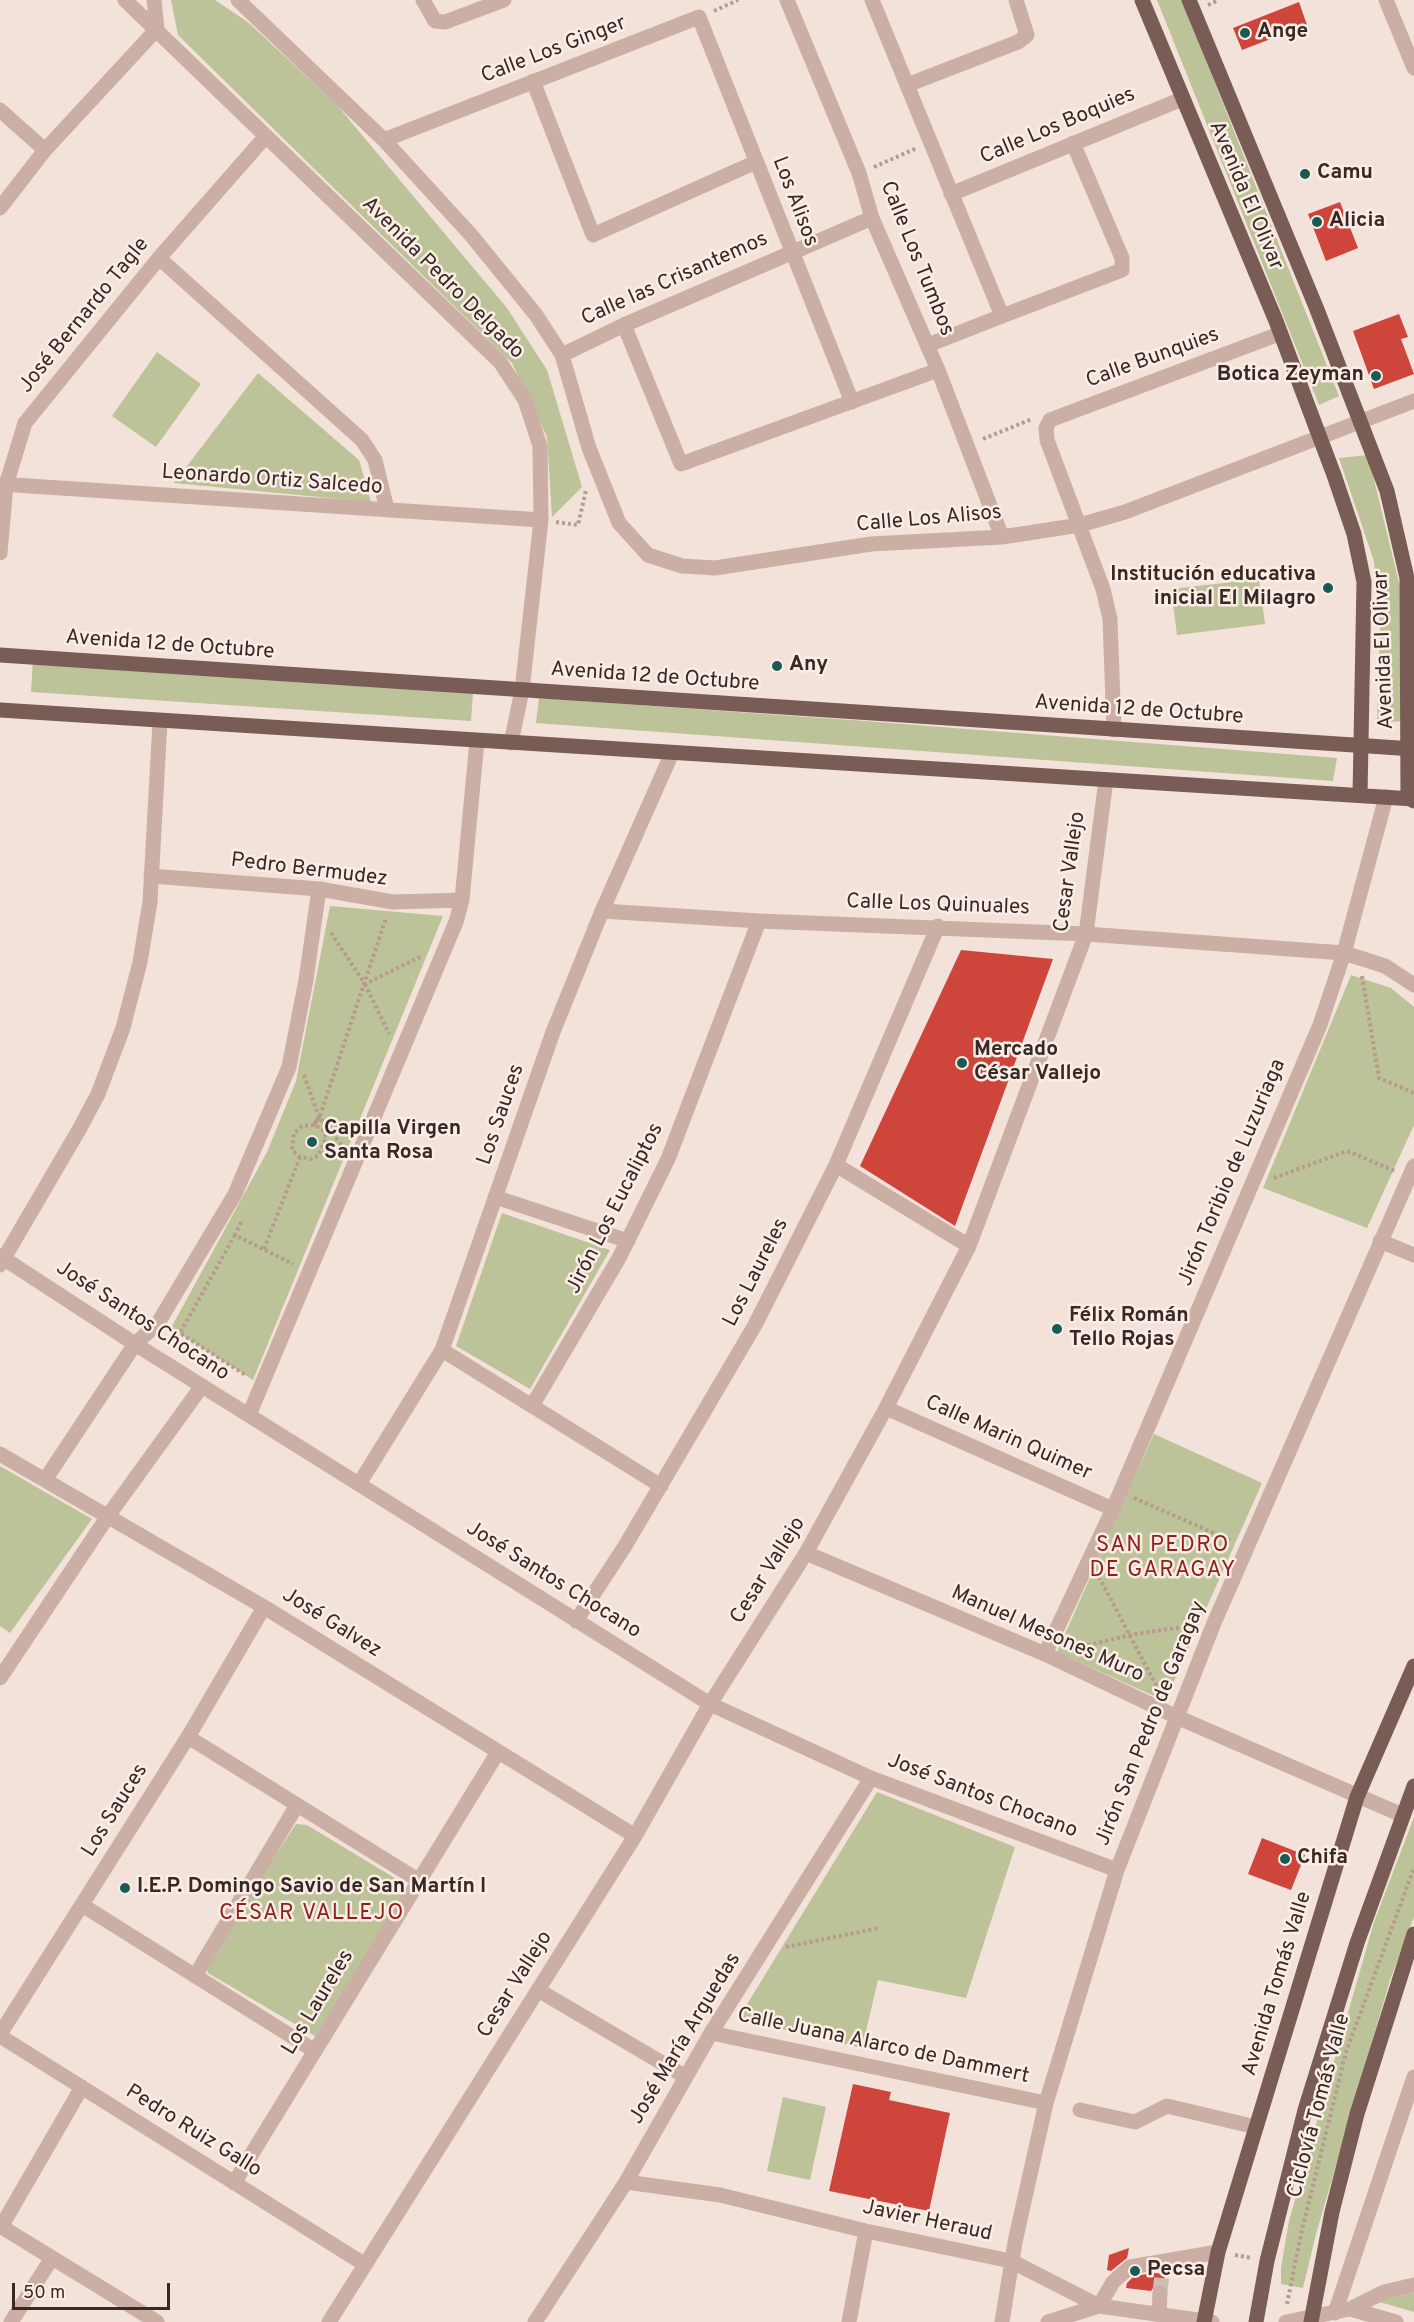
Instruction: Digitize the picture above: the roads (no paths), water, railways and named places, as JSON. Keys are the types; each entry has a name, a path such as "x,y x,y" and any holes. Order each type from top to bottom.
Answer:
{"main road":[{"name":"Avenida El Olivar","path":"1142,0 1279,334 1354,534 1364,582 1360,795"},
{"name":"Avenida El Olivar","path":"1190,0 1316,307 1387,491 1410,578 1412,799"},
{"name":"Avenida 12 de Octubre","path":"0,655 1412,749"},
{"path":"0,710 160,722 1412,799"},
{"name":"Avenida Tomás Valle","path":"1207,2322 1218,2252 1357,1797 1414,1666"},
{"path":"1256,2322 1267,2261 1305,2110 1357,1943 1414,1786"},
{"path":"1311,2320 1332,2212 1357,2114 1414,1934"}],"street":[{"name":"Avenida Pedro Delgado","path":"125,0 158,29 500,362 514,380 531,415 540,446 541,520 522,690 511,743"},
{"path":"0,208 45,150 158,29 154,0"},
{"name":"Avenida Pedro Delgado","path":"238,0 384,140 471,235 536,315 562,355"},
{"path":"423,0 435,21 445,22 504,0"},
{"name":"Calle Los Tumbos","path":"786,0 859,173 872,218 939,370 1002,537"},
{"path":"872,0 1002,316"},
{"path":"907,85 1018,42 1027,35 1016,0"},
{"path":"1386,0 1414,68"},
{"name":"Calle Los Ginger","path":"384,140 699,17"},
{"name":"Los Alisos","path":"699,17 852,402"},
{"path":"533,81 593,235 756,162"},
{"name":"Calle Los Boquies","path":"951,194 1182,99"},
{"path":"0,110 45,150"},
{"name":"José Bernardo Tagle","path":"0,553 3,484 25,423 159,258 266,136"},
{"path":"928,345 1122,270 1122,258 1073,143"},
{"name":"Calle las Crisantemos","path":"562,355 624,325 872,218"},
{"path":"159,258 362,440 375,460 387,509"},
{"path":"624,325 681,464 939,370"},
{"name":"Calle Bunquies","path":"1080,525 1047,440 1048,424 1279,334"},
{"name":"Calle Los Alisos","path":"562,355 589,448 619,524 648,555 682,566 715,568 871,544 1002,537 1080,525 1125,512 1414,401"},
{"name":"Leonardo Ortiz Salcedo","path":"3,484 541,520"},
{"path":"1080,525 1103,589 1110,619 1114,730"},
{"path":"1,1259 80,1128 112,1059 140,962 151,876 160,722"},
{"path":"249,1415 456,922 462,900 477,741"},
{"name":"Los Sauces","path":"359,1484 442,1350 553,1032 602,911 672,753"},
{"name":"Cesar Vallejo","path":"329,2322 635,1836 710,1704 806,1553 886,1408 969,1246 1086,934 1106,780"},
{"name":"Jirón Toribio de Luzuriaga","path":"1045,1654 1113,1509 1320,1024 1352,955 1386,797"},
{"name":"Pedro Bermudez","path":"151,876 319,889 393,902 462,900"},
{"path":"45,1480 135,1344 158,1323 235,1194 289,1066 306,980 319,889"},
{"name":"Calle Los Quinuales","path":"602,911 759,921 938,926 1086,934 1352,955"},
{"name":"Jirón Los Eucaliptos","path":"532,1406 628,1241 668,1159 759,921"},
{"name":"Los Laureles","path":"576,1621 661,1486 755,1325 836,1165 938,926"},
{"path":"1352,955 1385,966 1414,985"},
{"path":"836,1165 969,1246"},
{"name":"Jirón San Pedro de Garagay","path":"1002,2322 1011,2261 1046,2103 1117,1870 1214,1623 1412,1171"},
{"path":"495,1197 628,1241"},
{"path":"1380,1241 1414,1255"},
{"name":"José Santos Chocano","path":"1,1259 710,1704 871,1778 1117,1870"},
{"path":"442,1350 661,1486"},
{"path":"0,1678 108,1516 202,1386"},
{"name":"Calle Marin Quimer","path":"886,1408 1113,1509"},
{"name":"José Galvez","path":"0,1454 264,1607 635,1836"},
{"name":"Manuel Mesones Muro","path":"806,1553 1045,1654 1177,1717 1402,1815"},
{"name":"Los Sauces","path":"0,2035 188,1737 264,1607"},
{"path":"188,1737 418,1880"},
{"name":"Los Laureles","path":"234,2183 498,1752"},
{"name":"José María Arguedas","path":"535,2322 626,2182 711,2033 871,1778"},
{"path":"195,1976 297,1805"},
{"path":"82,1905 315,2051"},
{"path":"538,1990 686,2077"},
{"name":"Calle Juana Alarco de Dammert","path":"711,2033 1046,2103"},
{"name":"Pedro Ruiz Gallo","path":"0,2035 364,2264"},
{"path":"1342,2311 1414,2077"},
{"path":"82,2087 0,2227 157,2322"},
{"path":"1080,2110 1135,2122 1167,2106 1256,2127"},
{"name":"Javier Heraud","path":"626,2182 720,2195 867,2231 1011,2261 1099,2306 1207,2322"},
{"path":"849,2322 867,2231"},
{"path":"1057,2320 1099,2306 1113,2282 1124,2271 1162,2268 1218,2252"},
{"path":"11,2322 52,2258"},
{"path":"1286,2317 1311,2320 1342,2311 1384,2292 1414,2285"},
{"path":"1159,2314 1160,2293"},
{"path":"1342,2311 1396,2322"}],"tunnel":[{"path":"1160,2293 1162,2274"}],"place":[{"name":"Ange","path":"1245,33"},
{"name":"Camu","path":"1305,174"},
{"name":"Alicia","path":"1317,222"},
{"name":"Botica Zeyman","path":"1376,376"},
{"name":"Institución educativa inicial El Milagro","path":"1328,588"},
{"name":"Any","path":"777,666"},
{"name":"Mercado César Vallejo","path":"962,1063"},
{"name":"Capilla Virgen Santa Rosa","path":"312,1142"},
{"name":"Félix Román Tello Rojas","path":"1057,1329"},
{"name":"Chifa","path":"1285,1859"},
{"name":"I.E.P. Domingo Savio de San Martín I","path":"125,1888"},
{"name":"Pecsa","path":"1135,2271"}],"district":[{"name":"SAN PEDRO DE GARAGAY","path":"1163,1560"},
{"name":"CÉSAR VALLEJO","path":"312,1915"}]}
